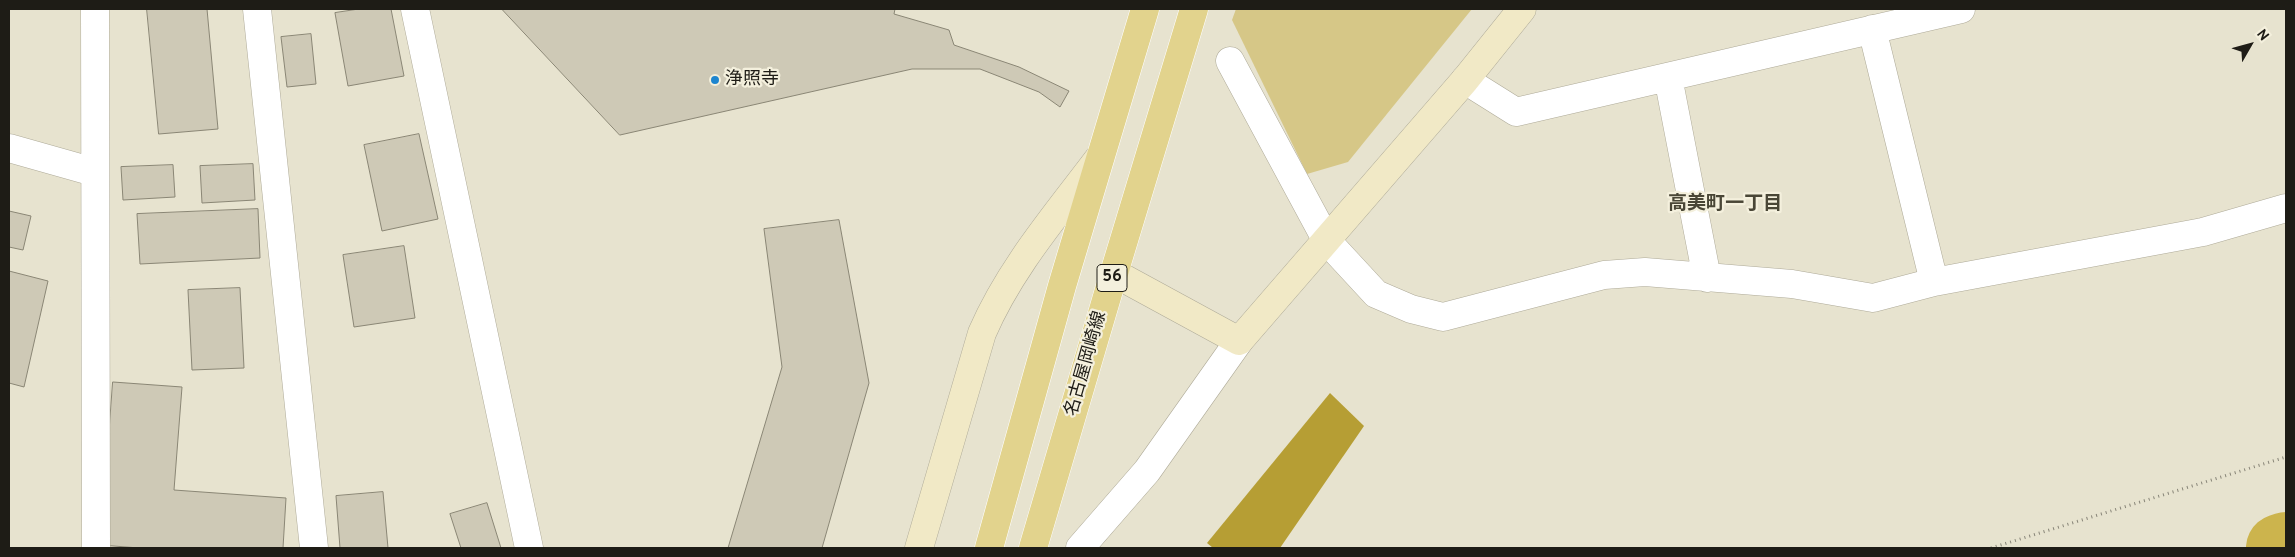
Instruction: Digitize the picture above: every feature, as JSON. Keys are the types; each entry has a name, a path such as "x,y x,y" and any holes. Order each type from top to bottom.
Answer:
{"main road":[{"path":"989,548 1062,286 1145,9"},
{"name":"名古屋岡崎線","path":"1033,548 1194,9"}],"street":[{"path":"95,9 96,548"},
{"path":"258,9 314,548"},
{"path":"415,9 529,548"},
{"path":"1080,548 1147,471 1239,341 1465,80 1522,9"},
{"path":"1465,80 1516,112 1961,9"},
{"path":"1872,29 1934,282"},
{"path":"1230,61 1327,241 1376,294 1411,309 1443,317 1604,275 1645,272 1792,284 1873,298 1934,282 2203,232 2286,208"},
{"path":"1668,77 1707,278"},
{"path":"9,148 94,172"},
{"path":"919,548 982,334 995,303 1036,241 1102,154"},
{"path":"1114,273 1239,341"}],"path":[{"path":"1990,548 2286,457"}],"shaded area":[{"path":"1236,9 1472,9 1348,162 1307,174 1232,20"},
{"path":"1330,393 1364,426 1280,548 1213,548 1207,543"}],"building":[{"path":"147,9 207,9 218,129 159,134"},
{"path":"359,9 391,9 404,76 348,86 335,13"},
{"name":"浄照寺","path":"502,9 895,9 894,14 949,30 954,45 1019,67 1069,91 1060,107 1039,92 980,69 912,69 620,135"},
{"path":"311,34 316,84 287,87 281,37"},
{"path":"419,134 438,219 382,231 364,145"},
{"path":"253,164 255,200 202,203 200,166"},
{"path":"173,165 175,197 123,200 121,167"},
{"path":"258,209 260,258 140,264 137,214"},
{"path":"9,211 31,216 23,250 9,247"},
{"path":"839,220 869,383 822,548 728,548 782,367 764,229"},
{"path":"404,246 415,318 354,327 343,255"},
{"path":"9,271 48,281 24,387 9,383"},
{"path":"240,288 244,368 192,370 188,290"},
{"path":"113,382 182,387 174,490 286,498 283,548 139,548 101,545"},
{"path":"383,492 388,548 340,548 336,496"},
{"path":"487,503 501,548 461,548 450,514"}],"waterway":[{"path":"2280,548 2286,546"}],"place":[{"name":"浄照寺","path":"715,80"}],"district":[{"name":"高美町一丁目","path":"1725,205"}]}
